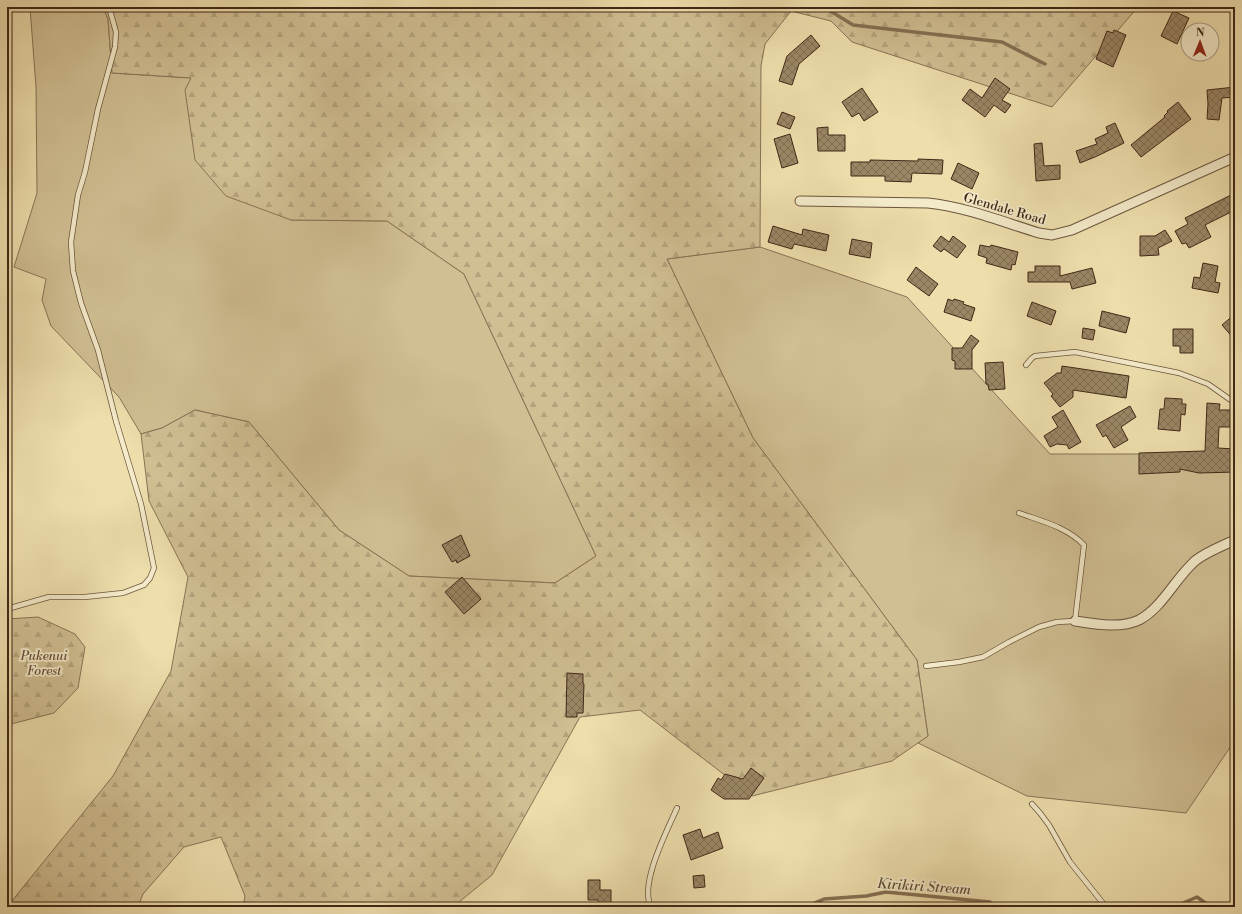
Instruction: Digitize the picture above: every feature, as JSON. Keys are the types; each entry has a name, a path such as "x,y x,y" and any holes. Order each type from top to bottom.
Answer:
{"street":[{"name":"Glendale Road","path":"800,201 945,205 960,208 1039,233 1052,235 1072,230 1235,157"},
{"path":"1075,621 1098,625 1119,625 1139,620 1158,605 1174,583 1195,561 1235,540"}],"lane":[{"path":"7,609 49,597 85,597 122,593 144,584 150,578 154,568 141,504 116,421 98,350 80,303 74,271 71,242 78,195 85,172 98,109 115,47 116,32 109,7"},
{"path":"1026,365 1035,356 1065,352 1082,353 1112,361 1188,376 1208,384 1235,403"},
{"path":"926,666 983,657 1039,627 1057,622 1075,621 1084,545 1076,537 1059,527 1019,513"},
{"path":"1032,804 1049,825 1070,862 1106,907"},
{"path":"651,907 647,890 654,861 677,808"}],"green space":[{"path":"30,7 103,7 108,19 112,73 192,78 291,220 387,221 464,274 596,556 555,583 409,576 339,530 249,422 195,410 162,428 141,434 119,397 51,326 42,300 46,279 14,267 37,193 36,87"},
{"path":"103,7 1138,7 1052,107 852,42 831,21 791,11 765,44 761,66 760,247 667,259 753,438 917,660 928,736 892,761 752,796 640,710 580,717 492,875 453,907 243,907 245,896 221,837 184,847 143,894 138,907 7,907 113,776 171,671 188,577 149,501 141,434 162,428 195,410 249,422 339,530 409,576 555,583 596,556 464,274 387,221 291,220 226,196 195,160 185,90 191,78 112,73 108,19"},
{"path":"760,247 907,297 1050,454 1235,454 1235,740 1186,813 1027,796 918,743 928,736 917,660 753,438 667,259"},
{"name":"Pukenui Forest","path":"38,617 75,634 85,647 78,688 54,713 7,725 7,619"}],"building":[{"path":"1173,11 1189,18 1187,22 1180,22 1180,38 1177,44 1161,36"},
{"path":"1114,30 1126,35 1113,67 1096,59 1107,31 1113,33"},
{"path":"811,35 820,46 799,64 792,85 779,81 787,56"},
{"path":"995,78 1010,89 1002,100 1011,105 1005,113 994,105 985,117 962,100 970,89 982,98"},
{"path":"1235,87 1235,97 1222,98 1219,120 1207,119 1207,90"},
{"path":"862,88 878,112 864,121 859,113 852,117 842,102"},
{"path":"1178,102 1191,119 1141,157 1131,145 1165,117 1164,116 1168,112 1167,111"},
{"path":"782,112 795,117 790,129 777,124"},
{"path":"1115,123 1124,143 1080,163 1076,151 1097,144 1095,139 1108,133 1106,127"},
{"path":"828,127 828,135 845,135 845,151 818,151 817,128"},
{"path":"790,134 798,163 782,168 774,139"},
{"path":"1042,143 1044,166 1060,165 1060,179 1036,181 1034,144"},
{"path":"918,159 943,160 942,174 912,173 911,182 885,181 885,176 851,176 851,162 870,162 870,160 918,161"},
{"path":"958,163 979,173 972,189 951,179"},
{"path":"1231,195 1235,203 1235,210 1205,225 1211,237 1189,248 1186,243 1182,244 1175,231 1188,224 1185,218"},
{"path":"773,226 802,235 803,229 829,235 826,251 794,244 792,249 768,242"},
{"path":"1165,230 1172,241 1158,248 1159,255 1140,256 1140,236 1155,236"},
{"path":"941,236 949,242 953,236 966,246 957,258 944,249 941,252 933,246"},
{"path":"852,239 872,243 870,258 849,254"},
{"path":"980,245 990,247 991,245 1018,252 1015,265 1012,264 1011,270 986,263 987,258 978,255"},
{"path":"1203,263 1218,266 1215,282 1220,283 1218,293 1192,288 1194,277 1200,278"},
{"path":"1035,266 1060,266 1060,276 1092,268 1096,283 1072,289 1070,282 1028,282 1028,272 1035,272"},
{"path":"916,267 938,284 929,296 907,280"},
{"path":"948,299 964,302 963,304 975,308 971,321 944,312"},
{"path":"1032,302 1056,311 1051,325 1027,316"},
{"path":"1102,311 1130,318 1126,333 1099,326"},
{"path":"1235,314 1235,340 1222,325"},
{"path":"1083,328 1095,330 1093,340 1082,338"},
{"path":"1173,329 1193,329 1193,353 1180,353 1180,346 1173,346"},
{"path":"971,335 979,341 972,350 972,369 955,369 955,361 952,360 952,348 962,348"},
{"path":"1003,362 1005,389 989,390 988,384 986,384 985,363"},
{"path":"1062,366 1129,376 1126,398 1073,390 1073,397 1060,407 1051,396 1053,394 1044,383 1057,373 1061,373"},
{"path":"1165,398 1182,399 1182,404 1186,404 1185,415 1181,414 1180,431 1158,429 1160,409 1164,409"},
{"path":"1207,403 1220,404 1219,410 1231,410 1230,427 1219,427 1218,448 1235,449 1235,472 1199,473 1180,469 1180,472 1139,474 1139,453 1205,451"},
{"path":"1130,406 1136,417 1121,427 1128,440 1114,448 1106,435 1103,437 1096,425"},
{"path":"1063,410 1081,442 1069,449 1067,445 1057,444 1050,447 1044,436 1058,427 1052,417"},
{"path":"461,535 470,556 457,563 456,560 452,562 442,545"},
{"path":"462,577 481,599 464,614 445,592"},
{"path":"567,673 583,674 583,713 577,713 577,717 566,717"},
{"path":"751,768 764,778 749,799 724,799 711,790 718,778 721,780 725,774 743,779"},
{"path":"700,829 703,838 718,832 723,848 691,860 683,835"},
{"path":"704,875 705,887 694,888 693,876"},
{"path":"588,880 600,880 600,890 611,890 611,907 598,907 598,900 588,900"}],"waterway":[{"path":"824,7 853,25 1002,42 1045,64"},
{"name":"Kirikiri Stream","path":"805,907 824,899 866,896 886,892 990,902 995,907"},
{"name":"Kirikiri Stream","path":"1174,907 1197,897 1211,907"}]}
